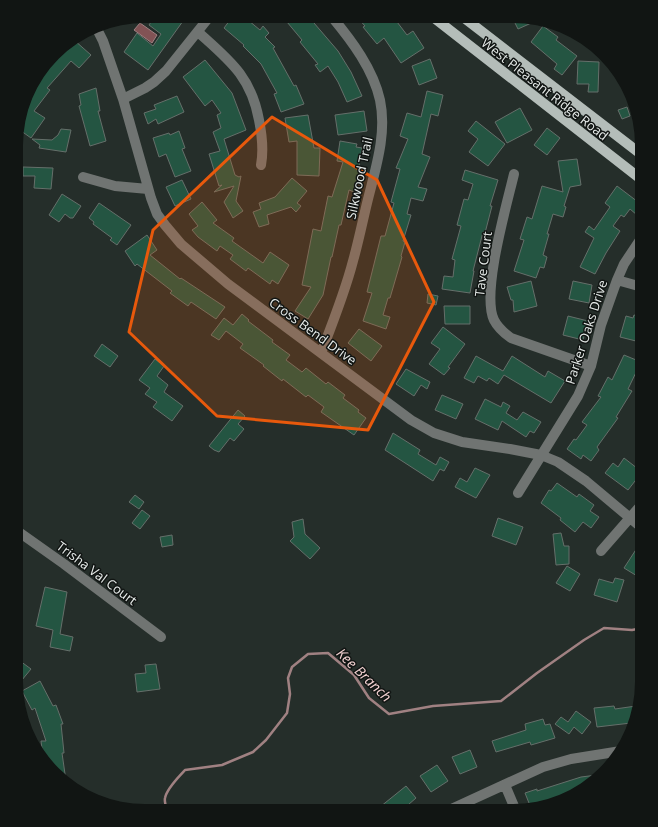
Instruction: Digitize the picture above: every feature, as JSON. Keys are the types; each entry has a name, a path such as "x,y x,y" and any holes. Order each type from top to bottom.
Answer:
{"main road":[{"name":"West Pleasant Ridge Road","path":"441,23 635,175"},
{"name":"West Pleasant Ridge Road","path":"471,23 635,150"}],"street":[{"path":"123,99 145,88 166,71 205,23"},
{"name":"Silkwood Trail","path":"321,352 339,306 353,261 382,138 381,106 374,82 364,60 337,23"},
{"name":"Cross Bend Drive","path":"99,32 123,99 148,189 164,225 181,244 228,284 411,420 434,433 462,442 540,455 558,462 586,481 635,522"},
{"path":"198,32 229,59 251,91 256,103 263,137 261,165"},
{"name":"Tave Court","path":"514,174 499,235 492,280 491,302 493,319 502,332 511,338 591,366"},
{"path":"83,177 115,186 148,189"},
{"name":"Parker Oaks Drive","path":"518,493 540,455 578,396 591,366 601,325 617,280 624,264 635,248"},
{"path":"617,280 635,285"},
{"path":"601,551 635,512"},
{"name":"Trisha Val Court","path":"23,535 161,637"},
{"path":"462,804 543,767 571,759 613,752"},
{"path":"505,785 513,804"}],"highlighted area":[{"path":"272,117 377,180 434,302 368,430 217,416 129,332 153,230"}],"shaded area":[{"path":"140,23 157,35 152,43 134,30"}],"building":[{"path":"150,23 182,23 148,70 124,52 137,33 153,46 161,34 149,25"},
{"path":"228,23 252,23 260,30 263,26 269,33 265,37 275,47 273,48 294,86 296,85 304,104 281,112 274,94 277,93 261,64 243,46 244,45 224,28"},
{"path":"288,23 314,23 338,51 351,72 362,96 347,102 338,82 328,66 320,72 315,65 318,64 300,42 302,40"},
{"path":"362,23 398,23 407,35 413,31 424,48 401,63 384,38 377,44 363,27 365,26"},
{"path":"515,23 529,24 518,29"},
{"path":"542,27 544,27 558,37 556,40 577,56 562,75 554,69 557,64 531,42"},
{"path":"78,43 91,55 79,68 71,61 47,88 50,90 34,111 45,118 31,138 24,133 24,129 29,106 39,84 53,65"},
{"path":"430,59 437,78 419,85 412,66"},
{"path":"205,60 232,93 246,130 224,139 235,175 239,177 241,176 236,201 243,211 233,218 224,202 234,186 214,192 222,185 219,186 209,154 220,151 213,132 221,128 217,115 221,113 212,100 205,106 183,77"},
{"path":"578,61 599,62 598,92 588,92 589,84 577,84"},
{"path":"96,88 100,111 98,111 106,141 90,146 79,106 81,105 79,94"},
{"path":"427,91 443,95 438,116 431,114 422,154 430,157 418,187 427,189 423,201 411,198 407,214 411,215 403,241 405,242 402,257 390,298 388,298 383,315 390,317 386,329 363,321 372,293 367,292 381,236 385,236 394,203 391,202 400,169 396,168 408,139 400,136 407,113 421,117"},
{"path":"177,96 184,112 158,124 156,119 148,124 144,113 156,109 154,105"},
{"path":"627,107 630,116 622,119 618,110"},
{"path":"520,108 532,130 507,143 495,122"},
{"path":"364,111 367,131 338,135 335,115"},
{"path":"308,115 314,148 320,148 319,176 297,175 297,141 289,142 285,118"},
{"path":"476,121 505,144 488,166 469,152 478,139 468,131"},
{"path":"547,128 560,138 547,155 534,145"},
{"path":"61,129 71,130 66,152 39,148 40,145 32,139 52,140 58,135"},
{"path":"179,131 185,148 182,149 191,171 175,177 166,154 159,157 153,138 169,133 170,135"},
{"path":"340,141 357,144 356,147 362,148 358,172 360,172 354,192 349,190 341,225 339,225 331,257 323,295 308,319 295,311 311,287 302,285 313,229 321,231 328,196 332,197 343,162 337,161"},
{"path":"577,159 581,185 570,187 564,206 566,207 563,217 553,214 543,255 547,257 544,268 540,267 536,278 514,271 524,240 520,239 527,217 532,219 542,186 563,192 558,161"},
{"path":"23,167 53,168 51,189 34,188 35,176 23,176"},
{"path":"465,170 498,180 490,206 492,206 485,233 483,232 473,271 470,293 442,289 444,276 453,277 455,260 452,259 461,226 457,225 464,199 468,200 473,184 462,180"},
{"path":"292,178 307,191 297,203 301,206 296,212 291,207 267,215 269,224 259,227 253,212 261,209 259,203 275,197"},
{"path":"182,180 191,199 175,206 166,187"},
{"path":"617,186 635,200 635,213 630,209 624,217 621,215 613,226 620,231 595,274 580,267 594,238 585,232 589,226 594,230 610,207 605,203"},
{"path":"62,194 81,206 73,218 70,218 65,214 59,222 49,215"},
{"path":"202,202 217,220 213,223 234,238 232,241 263,263 270,252 289,265 278,284 272,280 270,284 248,268 246,271 230,259 233,255 220,246 217,251 198,237 192,230 198,226 189,214"},
{"path":"99,203 131,225 117,245 110,240 112,238 93,224 94,222 89,218"},
{"path":"147,235 157,250 150,255 180,279 181,278 225,307 216,319 191,302 188,306 170,293 172,291 137,264 135,266 125,251"},
{"path":"531,281 537,306 514,312 513,300 511,300 507,287"},
{"path":"573,281 592,285 589,303 569,299"},
{"path":"428,294 438,296 436,305 427,303"},
{"path":"444,306 470,306 470,324 445,324"},
{"path":"242,314 249,320 248,321 273,340 272,342 290,355 286,360 302,372 306,368 326,384 328,382 345,395 343,398 359,410 358,412 366,418 354,435 321,412 324,407 308,395 306,397 283,379 282,381 263,366 264,365 240,348 243,344 226,331 219,340 211,335 224,318 233,325"},
{"path":"635,315 635,341 620,337 626,316 633,318"},
{"path":"568,316 588,321 583,340 563,335"},
{"path":"443,327 465,344 444,375 429,364 440,349 431,343"},
{"path":"359,329 382,346 371,361 348,343"},
{"path":"102,344 118,356 110,367 94,356"},
{"path":"624,355 635,360 635,374 628,389 632,391 616,417 618,418 597,447 599,450 591,461 583,455 581,459 567,449 587,425 582,422 601,397 598,396 608,377 612,380"},
{"path":"476,356 503,371 512,356 545,377 548,371 565,381 551,403 504,375 498,384 489,378 487,381 478,376 474,383 464,378"},
{"path":"155,359 164,366 157,376 168,385 164,392 183,406 172,421 153,407 157,402 145,394 150,388 139,380"},
{"path":"406,369 430,382 427,389 421,385 414,396 396,384"},
{"path":"442,395 463,404 456,419 435,410"},
{"path":"485,399 501,407 503,402 510,406 506,413 517,420 523,412 541,422 534,433 530,431 526,437 502,421 498,430 475,419"},
{"path":"238,410 245,416 238,424 244,429 234,441 230,438 219,452 214,450 209,446"},
{"path":"393,433 420,450 418,454 436,465 440,457 449,462 444,471 440,469 433,481 385,450"},
{"path":"624,458 635,467 635,481 628,490 605,473 613,463 618,467"},
{"path":"475,468 490,475 476,498 455,487 460,478 467,482"},
{"path":"557,483 577,497 579,494 594,505 590,511 599,517 591,528 583,522 575,532 560,520 561,518 541,503 549,490 551,491"},
{"path":"135,495 144,502 139,509 129,502"},
{"path":"142,510 150,516 140,529 132,523"},
{"path":"498,518 523,527 516,545 492,536"},
{"path":"303,519 305,534 320,548 310,559 290,541 294,537 292,522"},
{"path":"561,533 564,546 569,546 569,564 556,565 553,534"},
{"path":"172,535 173,545 162,547 160,537"},
{"path":"635,551 635,575 624,568"},
{"path":"567,566 580,574 570,591 556,583"},
{"path":"615,578 624,580 617,602 594,595 599,579 613,583"},
{"path":"45,587 67,592 60,634 73,637 70,651 50,647 53,630 36,626"},
{"path":"23,663 31,669 23,679"},
{"path":"156,664 160,689 137,692 135,674 146,673 145,665"},
{"path":"40,681 53,706 56,705 63,724 61,724 64,753 62,753 65,774 53,762 42,747 41,741 46,741 35,708 32,710 24,694 24,690"},
{"path":"614,706 615,709 633,706 628,723 597,727 594,708"},
{"path":"576,711 591,722 582,734 574,727 569,734 555,724 561,717 568,722"},
{"path":"543,719 545,725 550,724 555,738 531,745 530,742 496,752 492,741 526,730 525,724"},
{"path":"470,750 477,767 460,774 452,757"},
{"path":"437,765 448,781 431,792 420,776"},
{"path":"590,776 574,788 544,800 529,803 525,793 537,789 537,791 581,777"},
{"path":"406,786 416,798 409,804 384,804"}],"waterway":[{"name":"Kee Branch","path":"166,804 166,794 168,790 185,770 222,765 253,752 266,740 287,713 290,694 288,678 292,667 308,654 328,653 354,675 369,698 389,714 433,706 501,701 537,673 604,628 635,629"}]}
